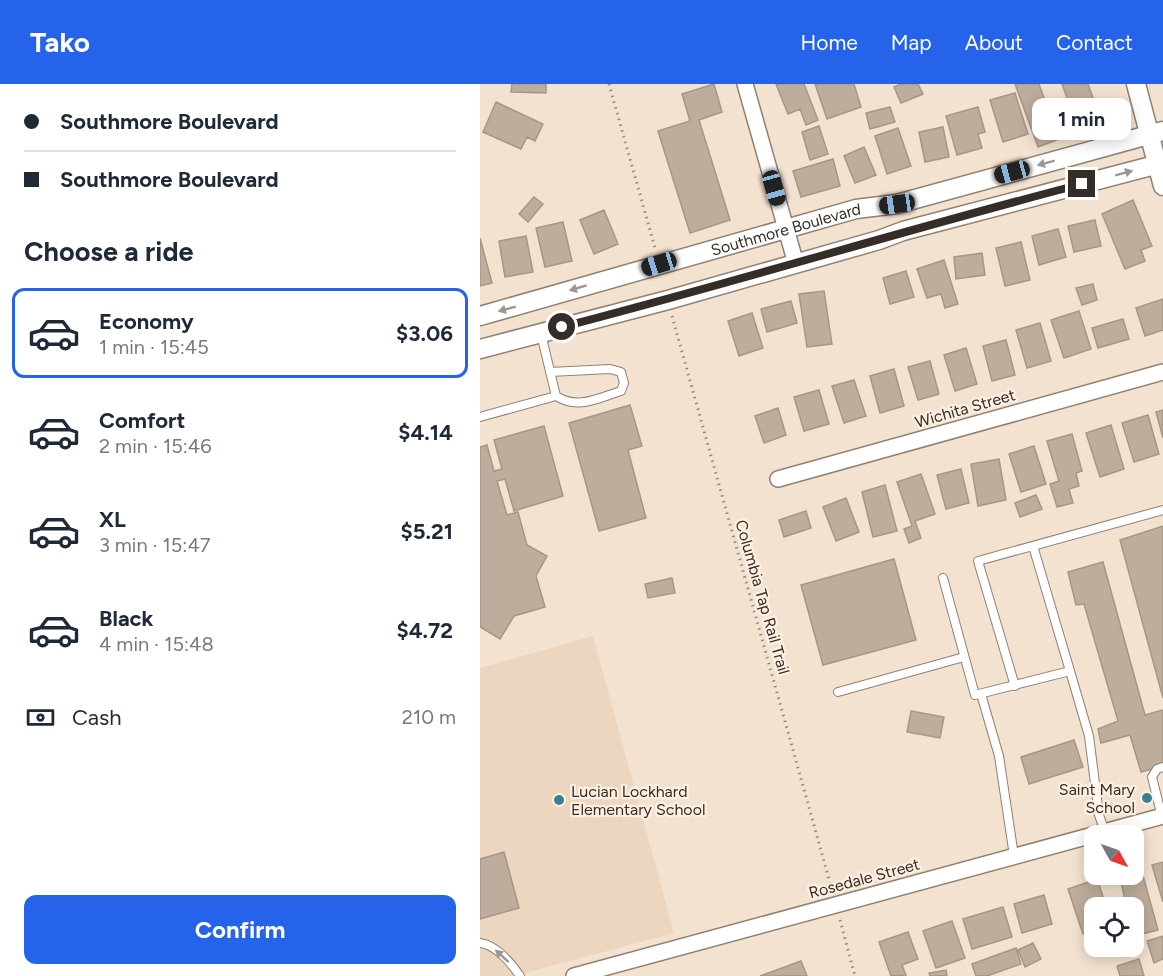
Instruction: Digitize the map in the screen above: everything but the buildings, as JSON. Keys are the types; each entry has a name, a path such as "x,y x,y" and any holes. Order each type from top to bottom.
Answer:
{"street":[{"path":"745,84 796,264"},
{"path":"1136,84 1156,133 1163,186"},
{"name":"Southmore Boulevard","path":"480,316 856,209 897,204 1156,133"},
{"name":"Southmore Boulevard","path":"480,349 796,264 903,231 1160,164"},
{"path":"533,302 541,332"},
{"name":"Wichita Street","path":"778,479 1163,372"},
{"name":"Rosedale Street","path":"1130,825 1162,816"},
{"name":"Rosedale Street","path":"574,976 1084,838"}],"lane":[{"path":"541,332 550,372 556,396 568,404 581,403 621,391 624,382 621,372 610,369 550,372"},
{"path":"480,417 556,396"},
{"path":"1015,686 978,561 1163,510"},
{"path":"1033,546 1089,736 1099,815 1103,825"},
{"path":"943,578 975,695 1070,671"},
{"path":"838,692 964,657"},
{"path":"981,694 999,756 1014,856"},
{"path":"1162,816 1152,777 1157,769 1163,768"},
{"path":"480,943 491,946 501,954 520,976"}],"path":[{"path":"609,84 657,256"},
{"name":"Columbia Tap Rail Trail","path":"670,309 832,891"},
{"path":"839,918 855,976"}],"shaded area":[{"name":"Lucian Lockhard Elementary School","path":"593,636 674,933 514,976 480,976 480,668"}],"place":[{"name":"Saint Mary School","path":"1147,798"},
{"name":"Lucian Lockhard Elementary School","path":"559,800"}],"route":[{"path":"562,327 668,300 849,249 903,231 1082,184"}]}
